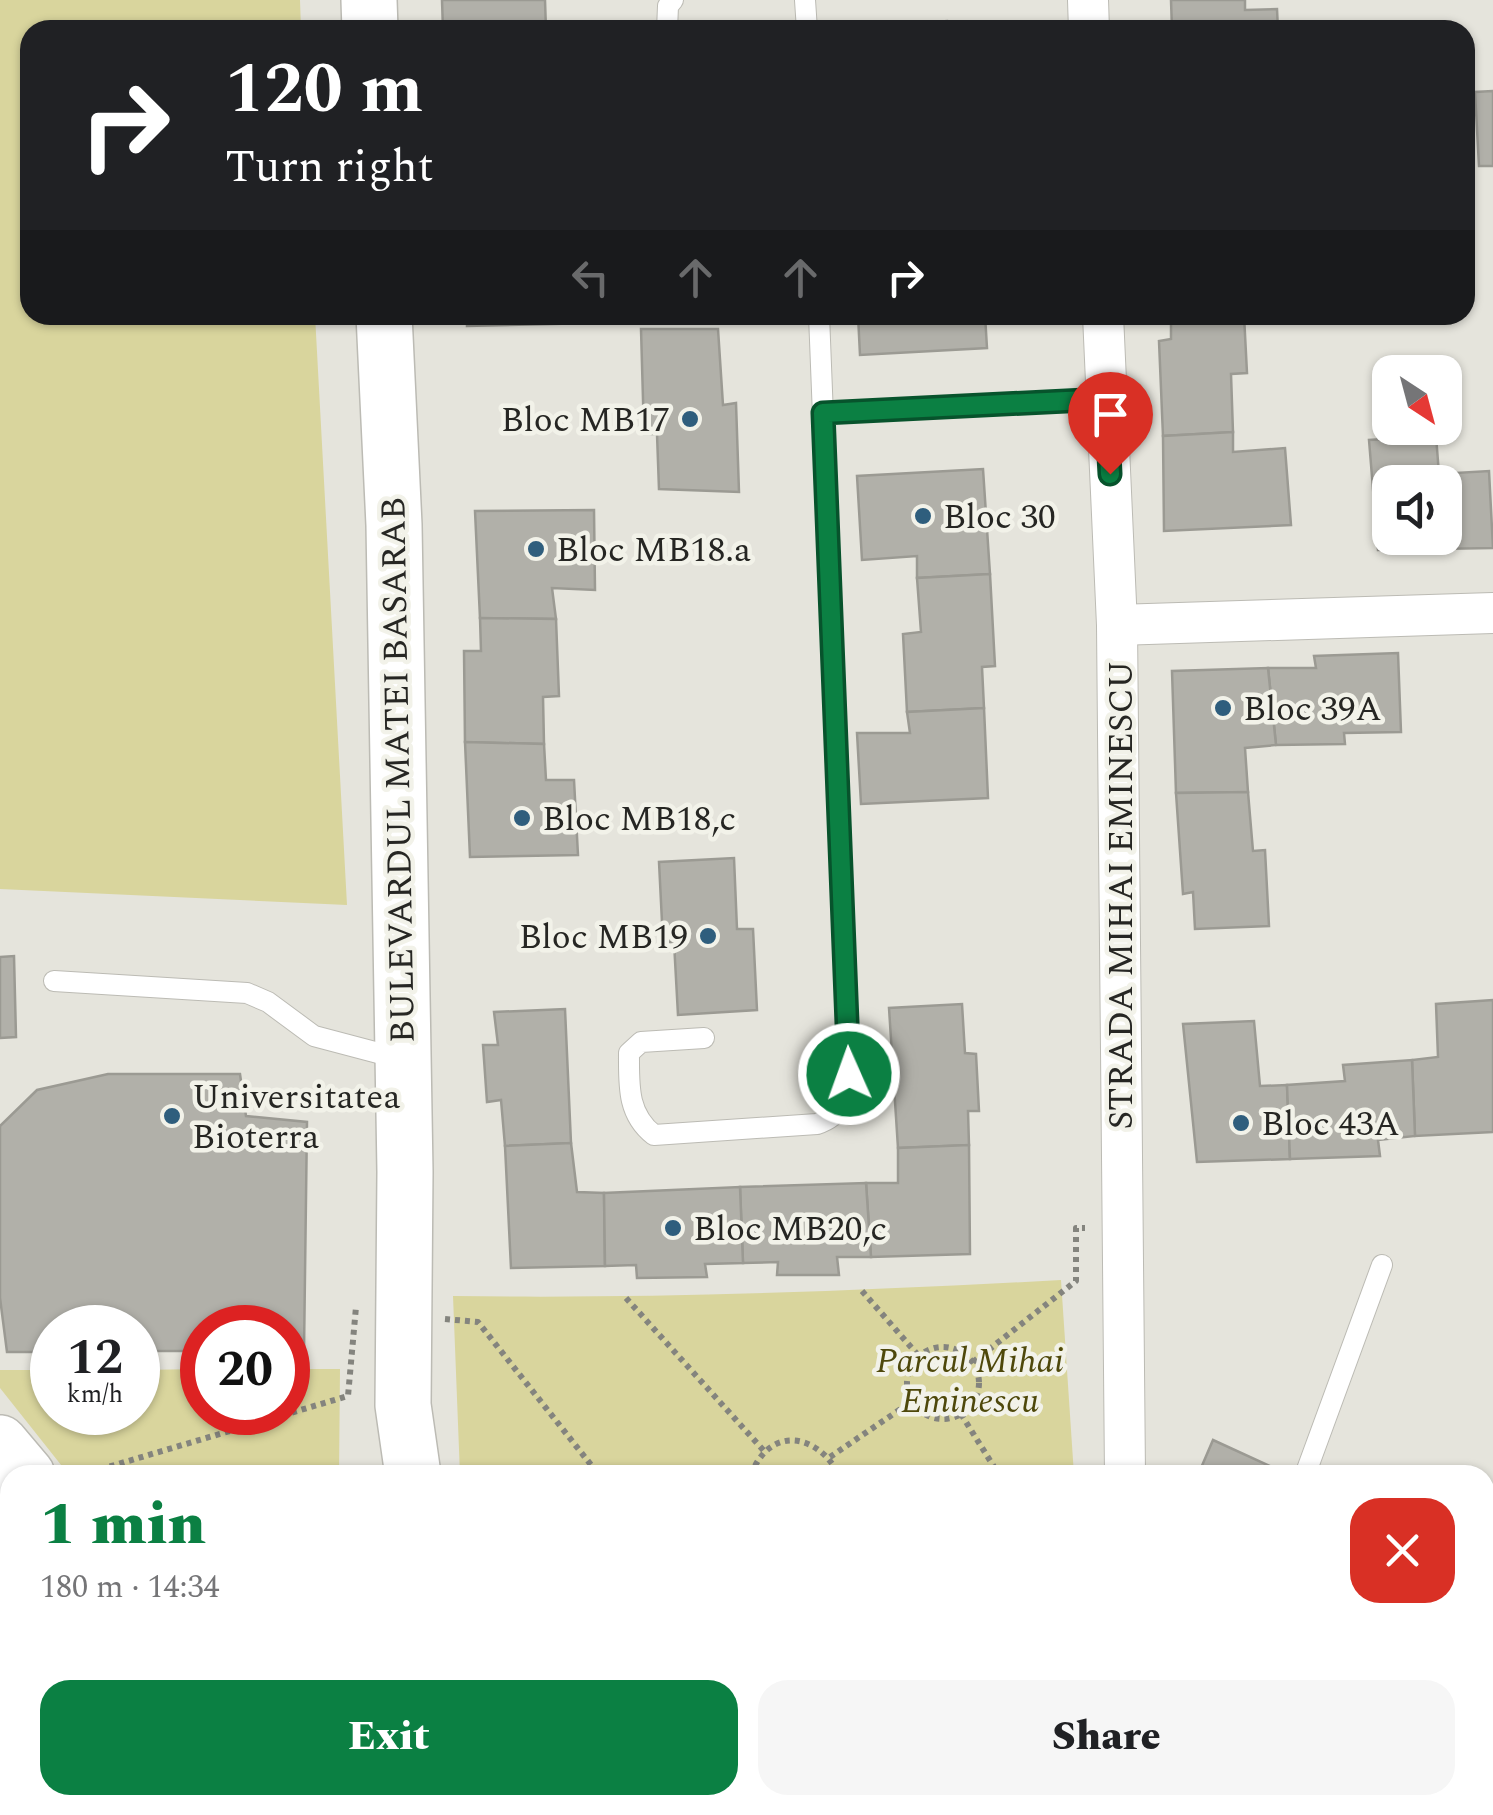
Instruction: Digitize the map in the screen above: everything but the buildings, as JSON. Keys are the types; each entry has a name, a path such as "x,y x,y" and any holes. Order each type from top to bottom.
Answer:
{"main road":[{"name":"BULEVARDUL MATEI BASARAB","path":"384,325 394,524 403,1059 403,1405 412,1465"},
{"name":"BULEVARDUL MATEI BASARAB","path":"390,1465 403,1405"},
{"path":"0,1442 19,1465"}],"street":[{"name":"STRADA MIHAI EMINESCU","path":"1103,325 1117,625 1125,1465"},
{"path":"1117,625 1493,613"}],"lane":[{"path":"704,1038 641,1042 629,1053 634,1112 642,1126 654,1135 817,1124 832,1119 845,1104 849,1074 819,325"},
{"path":"823,413 1106,399"},
{"path":"54,981 247,993 268,1002 314,1036 403,1059"},
{"path":"1309,1465 1382,1265"}],"path":[{"path":"973,1362 1076,1282 1076,1228 1122,1228"},
{"path":"862,1291 918,1355"},
{"path":"626,1298 765,1452"},
{"path":"404,1315 478,1322 592,1465"},
{"path":"934,1347 948,1347 973,1362 978,1391 961,1414 948,1419 933,1418 911,1402 907,1375 918,1355 934,1347"},
{"path":"114,1465 348,1396"},
{"path":"830,1457 911,1402"},
{"path":"961,1414 993,1465"},
{"path":"757,1465 765,1452 790,1440 808,1442 830,1457 834,1465"}],"green space":[{"path":"0,0 300,0 301,20 20,20 20,325 316,325 347,905 0,889"},
{"name":"Parcul Mihai Eminescu","path":"1061,1280 1073,1465 460,1465 453,1296 909,1288"},
{"path":"180,1369 180,1435 310,1435 310,1369 340,1369 339,1465 61,1465 37,1435 160,1435 160,1370"},
{"path":"0,1370 30,1370 30,1426 0,1388"}],"place":[{"name":"Bloc MB17","path":"690,419"},
{"name":"Bloc 30","path":"923,516"},
{"name":"Bloc MB18.a","path":"536,549"},
{"name":"Bloc 39A","path":"1223,708"},
{"name":"Bloc MB18,c","path":"522,818"},
{"name":"Bloc MB19","path":"708,936"},
{"name":"Universitatea Bioterra","path":"172,1116"},
{"name":"Bloc 43A","path":"1241,1123"},
{"name":"Bloc MB20,c","path":"673,1228"}],"route":[{"path":"849,1074 823,413 1106,399 1110,474"}]}
